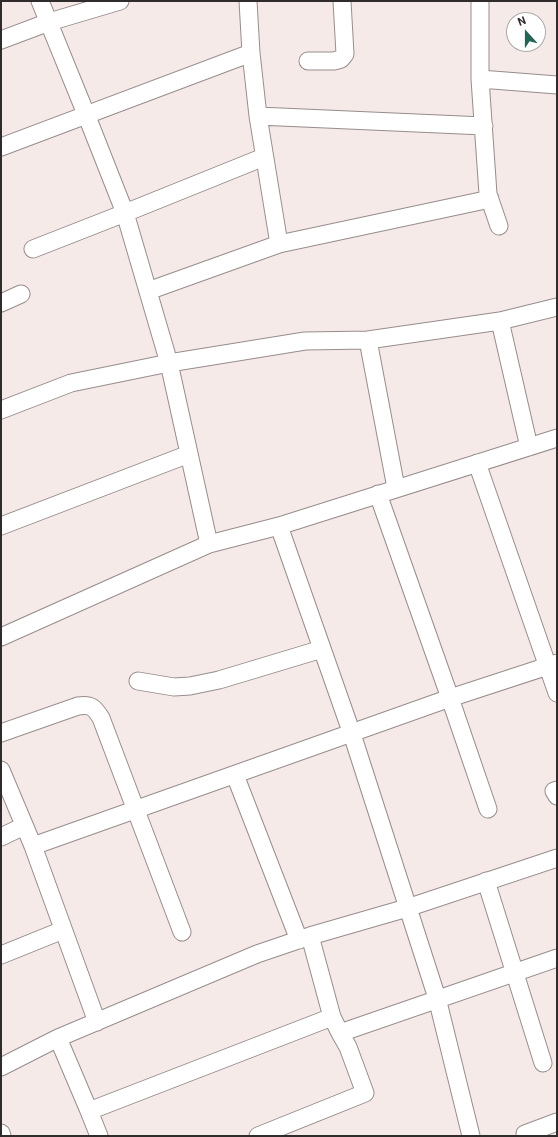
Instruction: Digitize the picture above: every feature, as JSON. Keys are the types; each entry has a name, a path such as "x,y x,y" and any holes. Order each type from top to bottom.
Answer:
{"street":[{"path":"40,1 125,213 170,363 209,544"},
{"path":"1,40 48,22 120,1"},
{"path":"248,1 258,116 279,244"},
{"path":"308,61 334,61 341,59 345,54 342,1"},
{"path":"480,1 480,79 488,194 499,226"},
{"path":"1,147 252,53"},
{"path":"480,79 557,85"},
{"path":"258,116 484,126"},
{"path":"33,249 264,157"},
{"path":"148,291 279,244 490,199"},
{"path":"1,303 21,294"},
{"path":"1,410 71,383 170,363 305,340 368,340 500,321 557,307"},
{"path":"500,321 529,446"},
{"path":"368,340 396,488"},
{"path":"1,637 209,544 279,526 557,438"},
{"path":"1,526 189,454"},
{"path":"477,463 552,664 557,693"},
{"path":"378,494 488,809"},
{"path":"279,526 352,734 437,998 471,1136"},
{"path":"138,681 174,687 190,686 219,680 322,650"},
{"path":"33,846 450,698 552,664"},
{"path":"1,733 78,706 86,705 95,708 101,718 182,932"},
{"path":"1,770 33,846 97,1022"},
{"path":"235,775 305,938 332,1017 348,1047 365,1093 258,1136"},
{"path":"557,790 554,791 557,796"},
{"path":"1,837 24,826"},
{"path":"1,1067 58,1038 257,954 305,938 407,908 557,858"},
{"path":"486,881 543,1064"},
{"path":"1,955 63,930"},
{"path":"340,1033 437,998 557,958"},
{"path":"89,1111 332,1017"},
{"path":"58,1038 99,1136"},
{"path":"524,1136 557,1122"}]}
